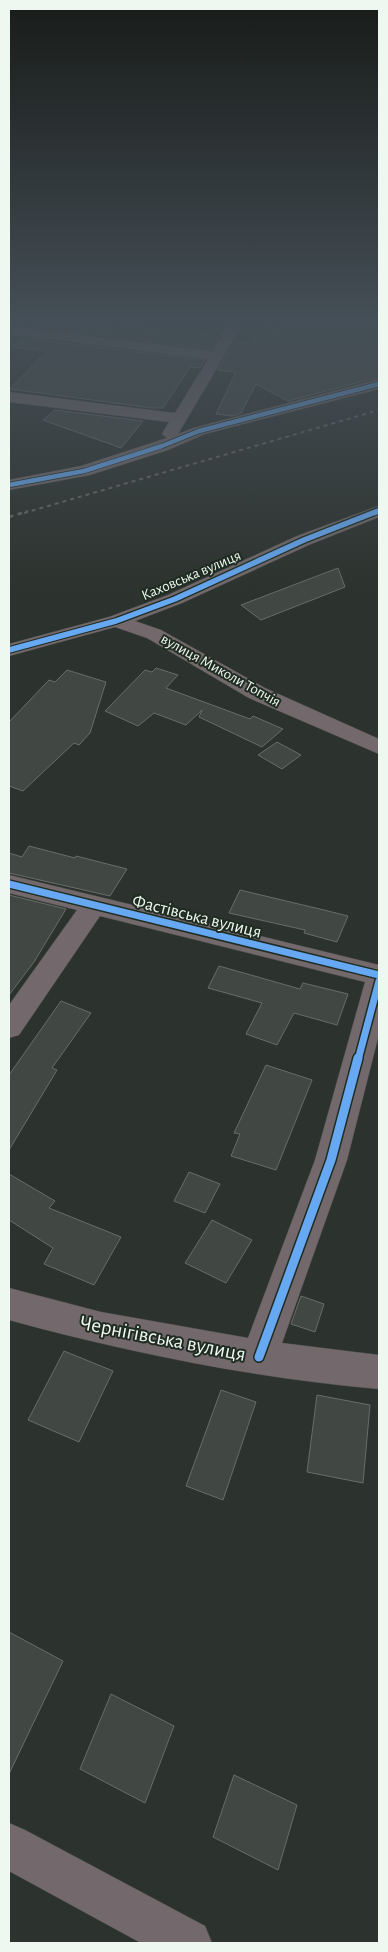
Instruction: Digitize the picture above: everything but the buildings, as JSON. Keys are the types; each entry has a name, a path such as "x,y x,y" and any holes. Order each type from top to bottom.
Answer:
{"street":[{"path":"156,415 180,418"},
{"path":"162,446 182,415"},
{"path":"9,485 84,471 162,446 199,431 260,415"},
{"name":"Каховська вулиця","path":"9,650 116,621 175,599 304,540 379,511"},
{"name":"вулиця Миколи Топчія","path":"116,621 154,634 257,693 379,747"},
{"path":"9,669 31,644"},
{"name":"Фастівська вулиця","path":"9,884 379,975"},
{"path":"9,1027 93,906"},
{"path":"259,1357 331,1160 379,981"},
{"name":"Чернігівська вулиця","path":"9,1304 101,1328 259,1357 379,1372"},
{"path":"9,1846 188,1943"}],"railway":[{"path":"24,513 361,415"},
{"path":"9,517 28,511"}],"cycle path":[{"path":"9,485 84,471 162,446 199,431 260,415"},
{"path":"9,650 116,621 175,599 304,540 379,511"},
{"path":"9,884 379,975"},
{"path":"259,1357 331,1160 379,981"}]}
